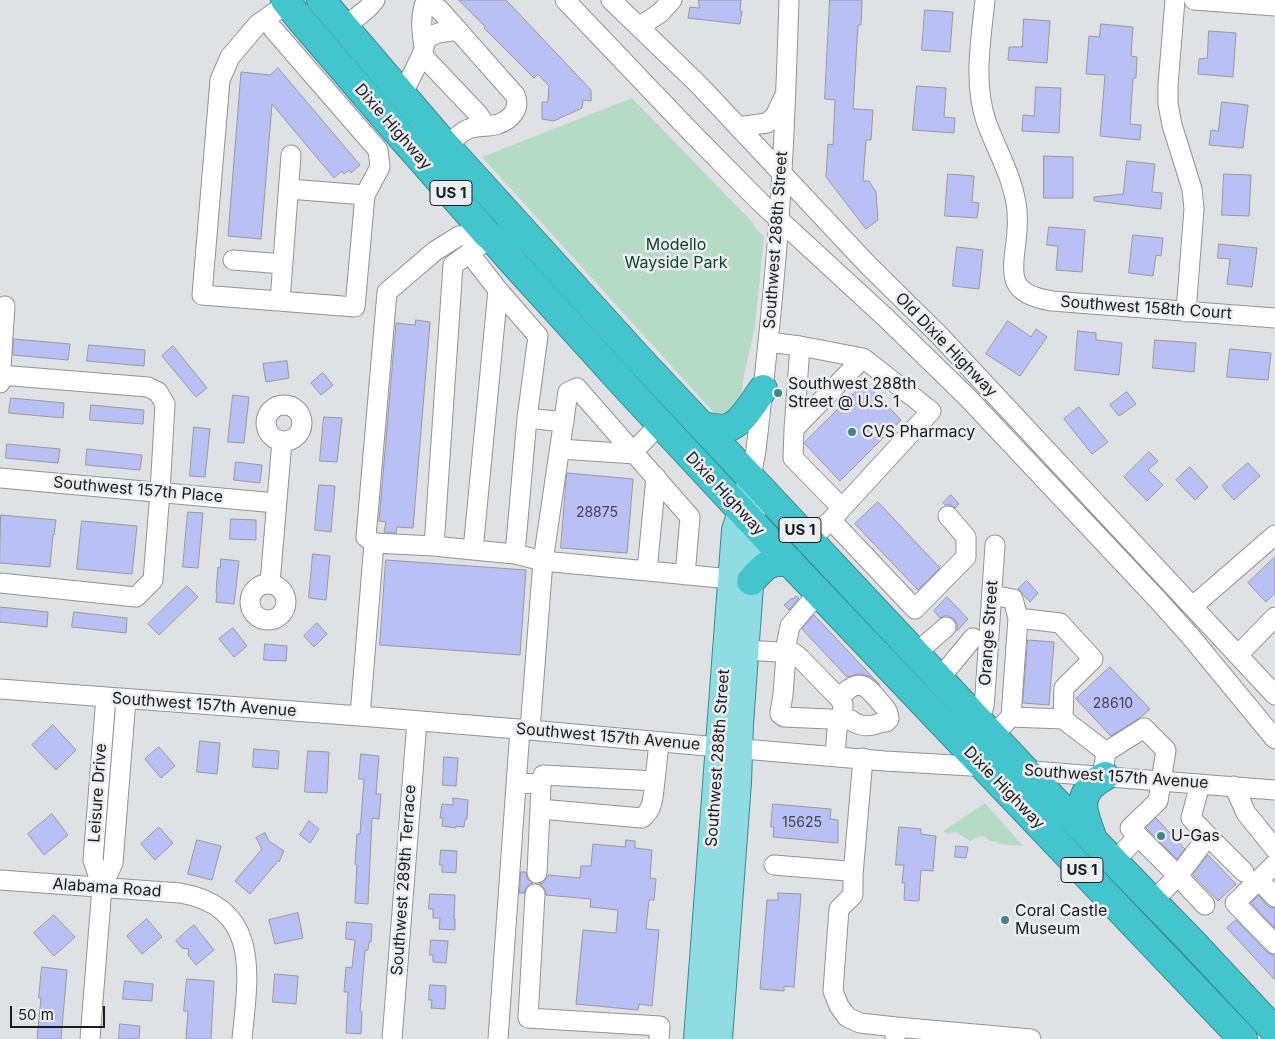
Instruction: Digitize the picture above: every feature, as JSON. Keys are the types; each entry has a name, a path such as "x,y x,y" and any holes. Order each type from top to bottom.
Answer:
{"highway":[{"path":"291,8 297,0 304,4 376,82 419,116"},
{"name":"Dixie Highway","path":"321,0 419,116 702,426 940,678 994,724 1026,770 1275,1031"},
{"name":"Dixie Highway","path":"291,8 404,140 483,241 513,262 747,517 1243,1039"},
{"path":"483,241 501,233 510,237 566,302 611,327"},
{"path":"702,426 727,428 733,425 740,420 763,389"},
{"path":"741,580 772,562 790,562"},
{"path":"1093,841 1084,815 1084,799 1085,794 1105,768"}],"main road":[{"name":"Southwest 288th Street","path":"720,1039 739,782 730,747 741,580 753,558 747,517 751,478"},
{"name":"Southwest 288th Street","path":"696,1039 730,747 746,650 741,580"}],"street":[{"path":"344,28 375,0"},
{"path":"565,0 760,202 923,353 1012,444 1191,637 1275,739"},
{"name":"Old Dixie Highway","path":"611,0 699,85 868,265 939,335 1275,695"},
{"path":"639,27 660,13 672,0"},
{"name":"Southwest 288th Street","path":"751,478 763,389 779,220 789,0"},
{"name":"Southwest 158th Court","path":"984,0 979,83 986,120 1010,178 1014,194 1018,228 1014,274 1020,288 1030,295 1052,301 1275,318"},
{"path":"1175,0 1168,104 1172,125 1192,189 1194,209 1186,312"},
{"path":"1194,0 1275,6"},
{"path":"446,146 464,131 478,127 498,125 515,112 518,100 439,9 429,5 424,6 421,27 423,51 478,114 478,127"},
{"path":"273,29 378,150 380,167 365,195 355,307 202,295 220,80 230,56 258,24 291,8"},
{"path":"246,39 273,29 291,8"},
{"path":"402,95 423,51 426,40 433,35 458,30"},
{"path":"738,128 767,123 775,116 786,94"},
{"path":"280,301 291,155"},
{"path":"289,189 365,195"},
{"path":"483,241 459,236 435,251 387,292 366,538 374,542 515,554 543,561 741,580"},
{"path":"473,550 498,290 483,241"},
{"path":"434,546 453,265 483,241"},
{"path":"233,260 283,264"},
{"path":"498,290 538,336"},
{"path":"0,383 5,306"},
{"path":"515,554 527,418 538,336 561,316"},
{"path":"768,342 863,358 931,411 809,541"},
{"path":"800,346 794,429 794,458 836,514 915,609 966,557 966,537 948,516"},
{"path":"794,429 863,358"},
{"path":"0,376 148,387 158,392 165,404 153,580 136,597 0,583"},
{"path":"498,1039 518,783 543,561 568,392 576,388 690,517 685,575"},
{"path":"527,418 564,422"},
{"path":"634,453 660,424"},
{"path":"270,583 282,441"},
{"path":"560,449 634,453"},
{"path":"647,571 656,477"},
{"name":"Southwest 157th Place","path":"0,478 276,503"},
{"path":"1192,606 1275,535"},
{"path":"360,716 374,542"},
{"name":"Orange Street","path":"966,557 994,552 984,706 994,724"},
{"path":"819,592 790,626 780,714 784,717 845,720 856,717 872,718 880,722 888,721 889,719 888,713 865,686 852,686 839,698"},
{"path":"992,595 1013,599 1018,618 994,724 1063,719"},
{"path":"888,623 909,603"},
{"path":"1018,618 1060,623 1094,659 1064,688 1063,719 1105,768 1144,728 1166,750 1158,801 1130,828 1205,905"},
{"path":"1238,656 1275,618"},
{"path":"916,653 946,627"},
{"path":"940,678 973,638"},
{"path":"746,650 794,654 839,698 843,704 845,720 837,730 835,756"},
{"name":"Southwest 157th Avenue","path":"0,689 525,729 659,742 984,767 1026,770 1105,768 1161,781 1275,790"},
{"name":"Leisure Drive","path":"102,887 93,860 106,698"},
{"name":"Leisure Drive","path":"90,1039 102,887 113,863 126,699"},
{"name":"Southwest 289th Terrace","path":"392,1039 416,721"},
{"path":"540,809 642,818 650,810 659,742"},
{"path":"862,758 853,895 839,909 833,991 839,1006 847,1017 860,1023 896,1033 1031,1039"},
{"path":"537,874 542,774 655,781"},
{"path":"518,783 542,784"},
{"path":"1200,784 1191,818 1275,897"},
{"path":"1234,786 1246,813 1275,849"},
{"path":"1114,862 1138,836"},
{"path":"1152,902 1178,876 1208,836"},
{"path":"1275,864 1252,876 1235,903 1275,944"},
{"path":"774,865 847,871 853,875"},
{"name":"Alabama Road","path":"0,880 185,894 212,904 226,914 233,922 241,937 246,956 247,973 242,1039"},
{"path":"536,894 528,1018 660,1026 659,1039"},
{"path":"502,979 530,981"}],"green space":[{"name":"Modello Wayside Park","path":"632,98 764,236 755,327 743,380 741,400 727,417 716,415 482,157"},
{"path":"985,803 1023,846 998,844 998,842 990,841 980,836 970,841 956,832 947,834 943,831"}],"building":[{"path":"459,0 506,0 591,90 591,101 583,100 582,108 554,121 542,119 542,102 548,102 549,86 538,74 534,78"},
{"path":"699,0 741,0 740,24 688,18 690,7 699,8"},
{"path":"830,0 862,0 861,25 858,25 853,109 873,110 871,140 866,140 863,181 869,181 876,192 878,220 866,229 826,177 828,144 833,145 835,100 825,99"},
{"path":"925,10 953,12 950,52 922,50"},
{"path":"1024,19 1050,21 1047,63 1008,60 1009,47 1022,47"},
{"path":"1101,24 1133,27 1131,56 1137,57 1136,78 1133,78 1130,124 1141,125 1140,140 1100,136 1105,75 1086,74 1089,36 1099,37"},
{"path":"1209,31 1236,33 1233,77 1198,74 1199,59 1207,58"},
{"path":"278,68 360,165 351,173 349,170 344,174 342,171 334,178 272,104 261,239 228,236 241,72 270,75"},
{"path":"917,86 946,88 944,117 955,118 954,133 913,130"},
{"path":"1036,87 1061,88 1059,133 1022,131 1023,115 1034,116"},
{"path":"1222,102 1248,105 1243,148 1209,145 1211,130 1218,131"},
{"path":"1044,156 1073,157 1073,198 1044,198"},
{"path":"1127,161 1155,164 1152,192 1162,193 1161,209 1094,201 1094,197 1123,194"},
{"path":"948,174 974,176 972,202 979,203 977,218 945,216"},
{"path":"1224,174 1251,175 1249,216 1222,215"},
{"path":"1049,227 1085,230 1082,272 1056,270 1058,246 1047,245"},
{"path":"1133,235 1163,238 1161,256 1156,255 1153,276 1129,273"},
{"path":"1219,244 1257,248 1252,287 1227,284 1230,259 1218,258"},
{"path":"957,247 983,250 979,289 953,286"},
{"path":"416,320 430,322 413,528 397,527 396,533 384,532 386,522 379,521 396,323 415,325"},
{"path":"1008,321 1031,337 1036,329 1047,337 1020,376 986,354"},
{"path":"1078,331 1096,333 1096,340 1122,343 1119,375 1075,370"},
{"path":"14,339 70,344 68,360 13,355"},
{"path":"1155,340 1196,343 1194,372 1153,368"},
{"path":"89,345 145,350 144,366 87,361"},
{"path":"173,346 207,388 196,397 162,356"},
{"path":"1230,349 1271,353 1268,380 1227,377"},
{"path":"287,361 289,378 266,382 263,364"},
{"path":"323,373 333,385 321,395 311,383"},
{"name":"CVS Pharmacy","path":"865,383 901,420 840,481 805,442"},
{"path":"1127,392 1136,404 1119,416 1110,405"},
{"path":"233,395 249,397 244,443 228,442"},
{"path":"11,398 64,403 63,418 9,413"},
{"path":"91,405 144,410 143,424 90,420"},
{"path":"1079,407 1108,442 1092,454 1064,419"},
{"path":"324,417 342,418 337,462 320,461"},
{"path":"194,427 210,429 205,477 190,476"},
{"path":"7,444 60,449 58,463 6,458"},
{"path":"87,449 142,455 140,470 86,465"},
{"path":"1149,452 1158,461 1148,470 1163,485 1147,501 1124,477"},
{"path":"236,462 262,465 260,483 234,480"},
{"path":"1248,463 1260,476 1234,500 1222,486"},
{"path":"1190,467 1208,487 1195,500 1176,480"},
{"path":"567,473 633,479 627,553 561,548"},
{"path":"319,485 335,486 331,532 315,530"},
{"path":"951,495 959,504 955,508 943,503"},
{"path":"878,502 940,568 918,590 855,524"},
{"path":"188,512 203,513 198,568 183,567"},
{"path":"1,515 56,520 50,567 0,563"},
{"path":"231,519 256,520 256,540 230,539"},
{"path":"82,521 137,526 132,574 77,569"},
{"path":"313,554 330,556 326,600 309,598"},
{"path":"1275,557 1275,593 1266,602 1248,583"},
{"path":"221,559 239,561 234,604 216,602 218,567 220,568"},
{"path":"386,560 526,570 520,655 380,645"},
{"path":"1027,581 1038,593 1030,602 1018,589"},
{"path":"187,586 198,597 159,635 148,624"},
{"path":"796,596 799,598 789,610 784,605"},
{"path":"947,597 968,619 957,631 957,624 954,619 949,616 940,618 934,611"},
{"path":"0,607 48,612 47,627 0,622"},
{"path":"74,612 127,618 126,633 72,627"},
{"path":"814,615 880,685 871,677 862,674 847,677 802,629"},
{"path":"317,623 327,634 314,647 304,636"},
{"path":"233,628 247,646 234,657 219,639"},
{"path":"1028,640 1054,642 1049,705 1023,703"},
{"path":"265,644 287,646 286,661 264,660"},
{"path":"1110,667 1150,709 1111,736 1076,699"},
{"path":"53,725 76,750 56,770 32,745"},
{"path":"200,741 220,743 217,774 197,772"},
{"path":"159,747 175,766 161,778 145,759"},
{"path":"254,749 279,751 278,769 253,767"},
{"path":"308,751 329,752 327,793 305,792"},
{"path":"361,754 379,756 376,794 381,794 379,819 372,818 368,904 355,903 357,834 360,834 364,779 359,779"},
{"path":"444,757 458,758 456,786 443,785"},
{"path":"453,798 468,800 467,819 465,819 464,827 442,826 443,818 440,818 442,804 453,805"},
{"path":"773,804 831,809 830,819 838,820 838,843 773,837 774,827 771,827"},
{"path":"52,814 68,835 44,855 28,834"},
{"path":"1156,818 1185,849 1177,859 1146,828"},
{"path":"309,821 319,829 310,843 300,835"},
{"path":"159,827 173,843 155,860 141,844"},
{"path":"899,827 921,829 921,834 936,836 933,871 921,870 919,901 904,900 905,883 902,883 904,865 896,865"},
{"path":"265,833 269,841 284,851 279,862 250,894 235,881 262,849 256,838"},
{"path":"197,840 221,846 212,880 188,874"},
{"path":"626,840 635,841 635,848 652,850 650,878 656,879 654,900 649,900 646,929 659,930 652,1006 639,1004 638,1010 576,1004 583,930 616,933 618,910 590,907 591,899 546,895 545,889 539,884 543,883 548,875 580,878 581,866 591,866 593,844 625,847"},
{"path":"956,846 968,847 966,858 955,857"},
{"path":"441,850 457,851 456,873 442,872 442,865 440,865"},
{"path":"1208,855 1236,884 1218,901 1193,875"},
{"path":"521,872 526,872 527,879 533,883 526,887 524,893 520,893"},
{"path":"778,893 801,894 794,987 784,986 784,991 760,989 767,900 778,900"},
{"path":"430,894 455,895 455,930 439,929 440,918 433,918 433,909 429,909"},
{"path":"1259,896 1271,908 1275,908 1275,928 1251,903"},
{"path":"298,913 303,938 275,944 269,920"},
{"path":"54,915 75,937 54,956 34,933"},
{"path":"147,919 162,937 142,954 127,936"},
{"path":"1236,920 1267,952 1275,955 1275,980 1227,928"},
{"path":"347,922 372,924 371,942 369,942 368,950 365,950 360,1011 362,1012 361,1034 346,1033 348,992 344,992 346,967 352,968 355,940 346,939"},
{"path":"194,925 214,950 196,965 188,955 189,949 182,948 176,941"},
{"path":"431,940 448,941 446,963 433,962 433,955 430,955"},
{"path":"42,967 67,970 61,1039 37,1039"},
{"path":"275,974 298,976 296,1004 273,1002"},
{"path":"187,979 214,981 211,1039 186,1039 188,1011 184,1011"},
{"path":"125,981 153,984 152,1001 123,999"},
{"path":"430,985 446,986 445,1009 431,1008 432,1000 429,1000"},
{"path":"120,1024 140,1026 139,1039 119,1039"}],"place":[{"name":"Southwest 288th Street @ U.S. 1","path":"778,393"},
{"name":"CVS Pharmacy","path":"852,432"},
{"name":"U-Gas","path":"1161,836"},
{"name":"Coral Castle Museum","path":"1005,920"}]}
